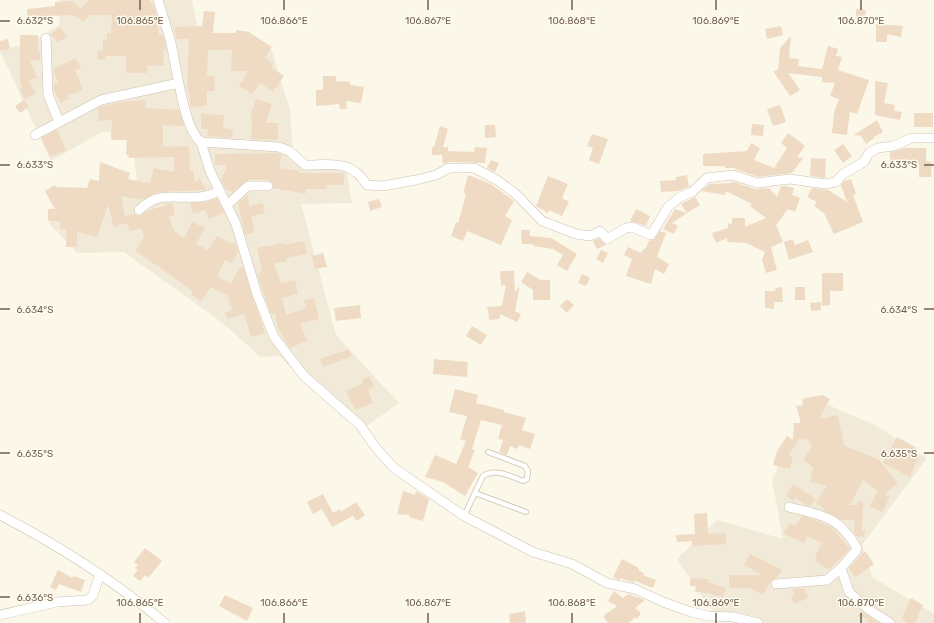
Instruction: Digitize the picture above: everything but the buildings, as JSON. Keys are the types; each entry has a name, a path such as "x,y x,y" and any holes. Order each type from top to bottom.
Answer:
{"street":[{"path":"158,0 170,40 179,83 190,124 197,140 201,142 279,147 290,151 305,165 342,164 362,177 367,185 382,186 416,180 436,175 449,168 474,168 497,180 516,194 542,221 576,234 590,236 600,231 608,239 626,228 632,227 651,235 668,207 680,197 692,192 706,178 733,175 757,183 790,179 825,184 836,182 843,174 864,162 869,153 878,148 893,146 912,138 934,138"},
{"path":"46,38 48,94 59,122"},
{"path":"35,135 101,100 179,83"},
{"path":"201,142 210,171 227,205 241,240 257,294 274,337 304,376 360,425 376,448 394,468 464,516 527,549 572,564 614,585 635,589 678,608 700,615 733,616 756,623"},
{"path":"227,205 248,186 268,186"},
{"path":"139,210 147,202 156,198 200,197 220,191"},
{"path":"776,584 827,580 841,568 857,548 842,526 830,518 789,507"},
{"path":"0,515 46,539 100,574 165,623"},
{"path":"841,568 849,592 868,609 890,623"},
{"path":"0,615 57,602 88,600 92,595 100,574"}],"lane":[{"path":"464,516 483,476 489,472 497,471 523,481 527,479 528,471 525,466 488,452"},
{"path":"475,493 526,512"}],"shaded area":[{"path":"60,0 192,0 201,45 272,51 290,110 294,163 345,164 352,203 301,204 336,335 399,403 361,430 279,356 260,357 224,324 124,252 77,253 49,223 74,191 137,180 131,133 102,132 51,161 0,51 0,49 30,44 59,25"},
{"path":"812,398 875,425 927,458 862,545 872,577 934,614 934,623 733,623 710,608 677,559 717,520 783,539 772,480"}]}
